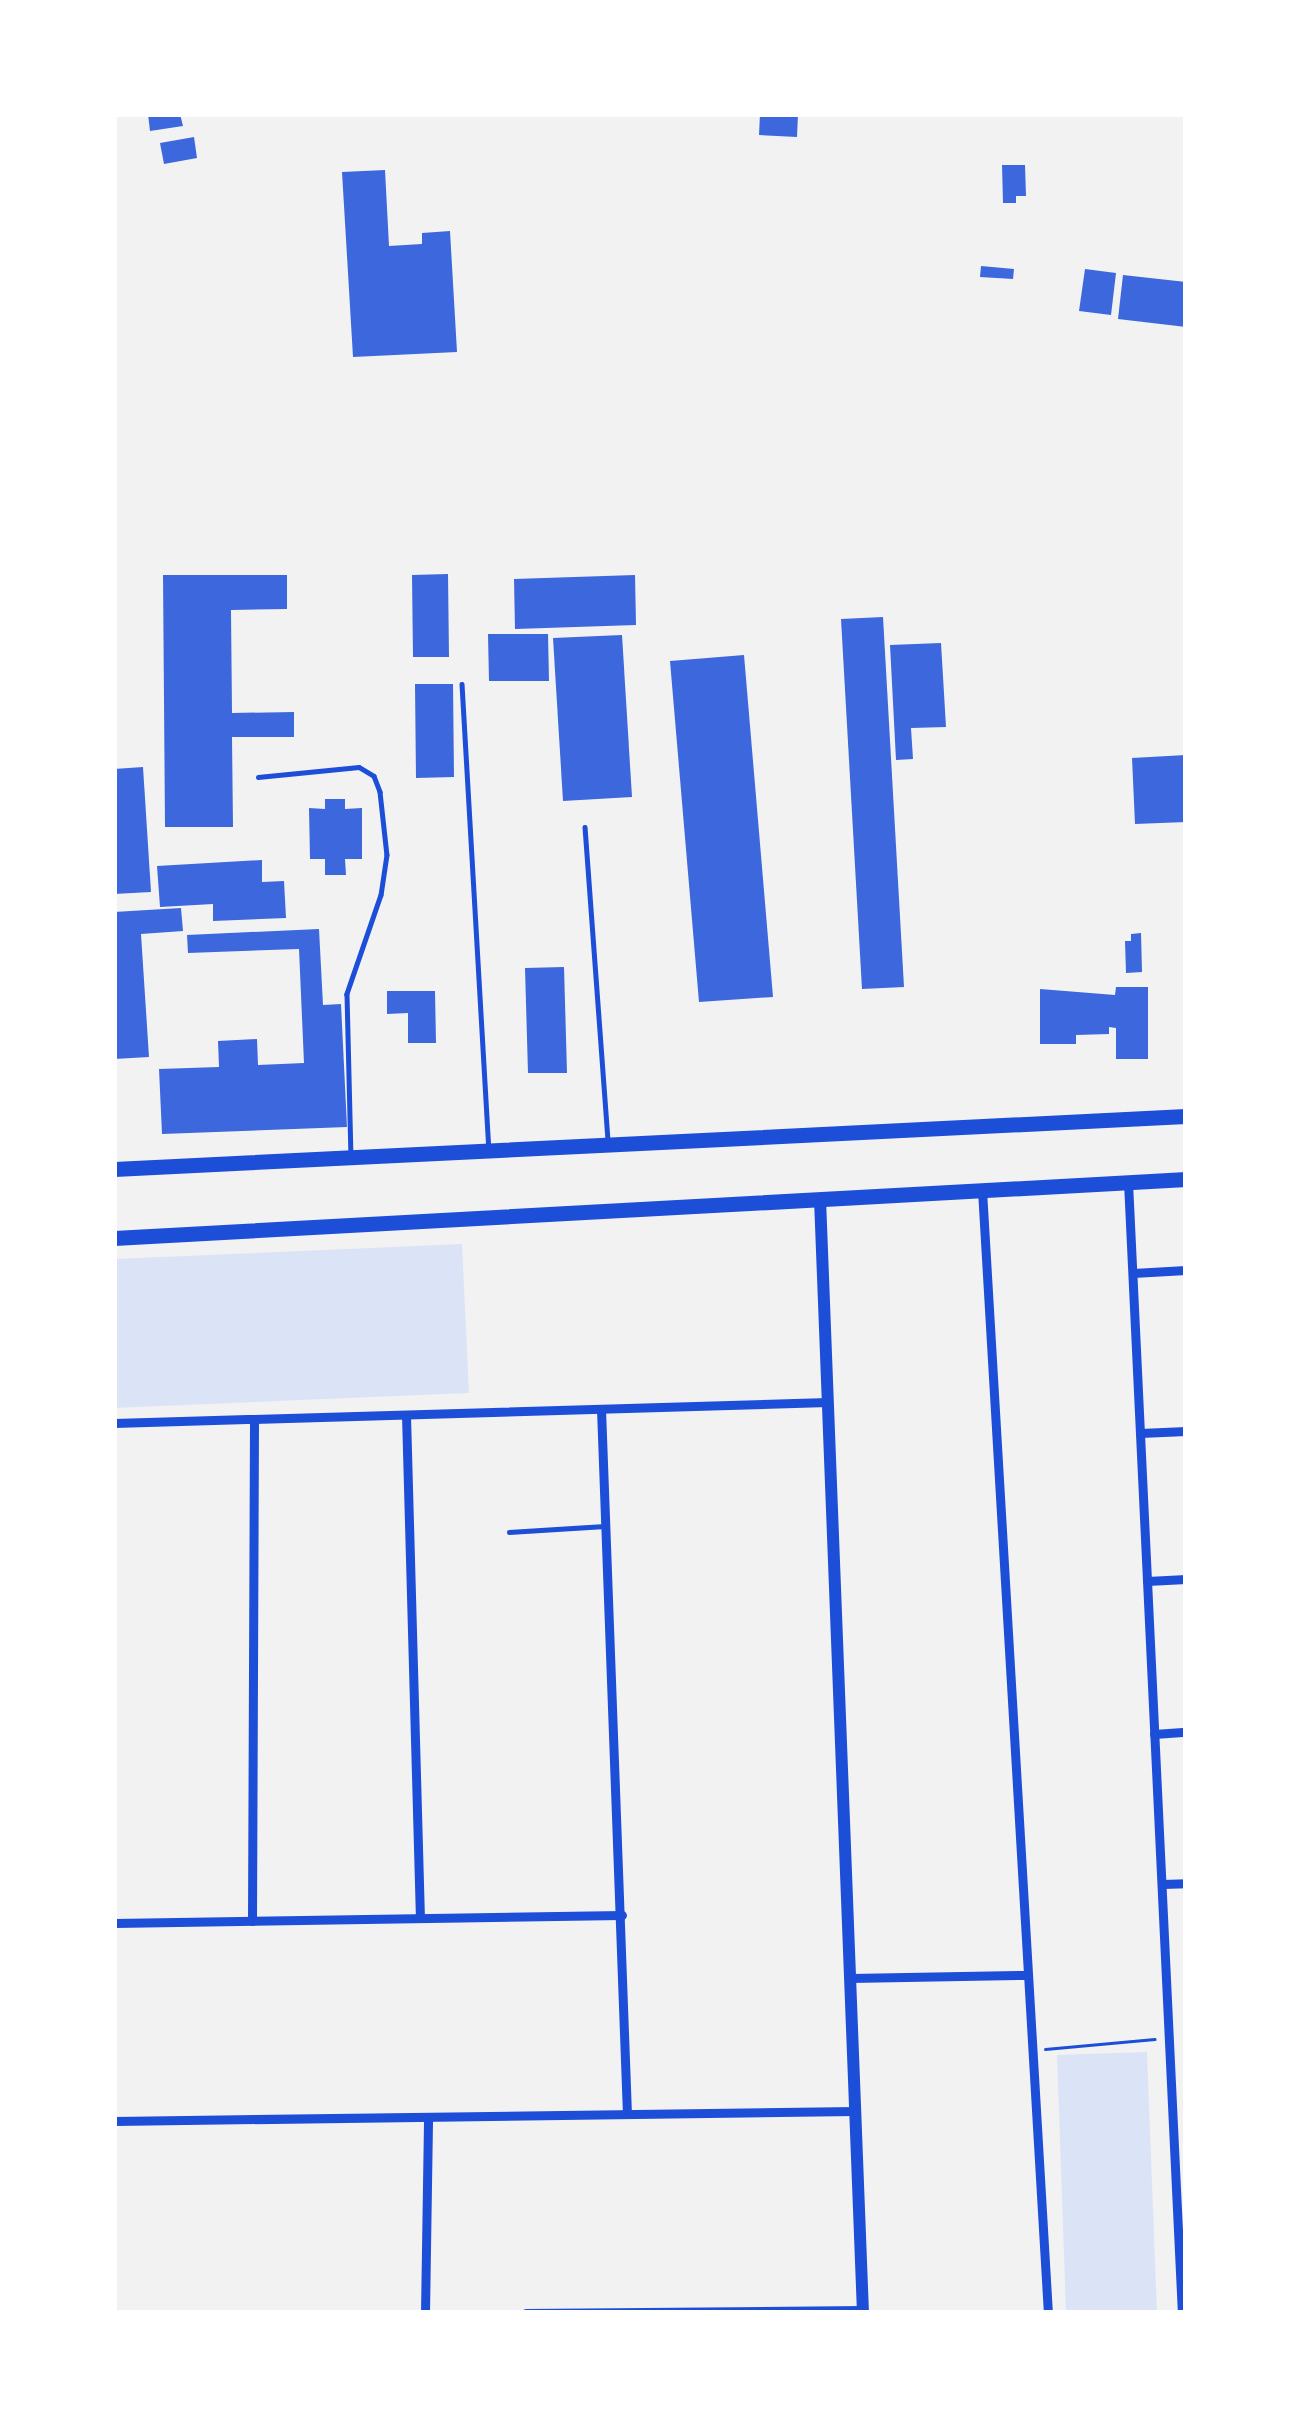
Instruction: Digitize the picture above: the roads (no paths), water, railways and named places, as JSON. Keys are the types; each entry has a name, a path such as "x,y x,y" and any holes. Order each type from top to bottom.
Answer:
{"main road":[{"path":"114,1169 1186,1116"},
{"path":"114,1238 1186,1179"}],"street":[{"path":"1128,1182 1182,2313"},
{"path":"982,1190 1048,2313"},
{"path":"526,2313 863,2312 820,1199"},
{"path":"1132,1274 1186,1270"},
{"path":"114,1423 828,1402"},
{"path":"601,1409 627,2114"},
{"path":"406,1415 420,1918"},
{"path":"252,1921 254,1419"},
{"path":"1140,1433 1186,1431"},
{"path":"1147,1581 1186,1580"},
{"path":"1154,1734 1186,1732"},
{"path":"1162,1885 1186,1883"},
{"path":"114,1923 622,1916"},
{"path":"850,1978 1028,1975"},
{"path":"1169,2038 1186,2038"},
{"path":"114,2121 855,2111"},
{"path":"425,2313 428,2116"}],"lane":[{"path":"461,684 489,1151"},
{"path":"258,777 359,767 374,776 380,792 387,855 381,895 347,994 352,1159"},
{"path":"585,827 609,1146"},
{"path":"509,1532 606,1526"}]}
